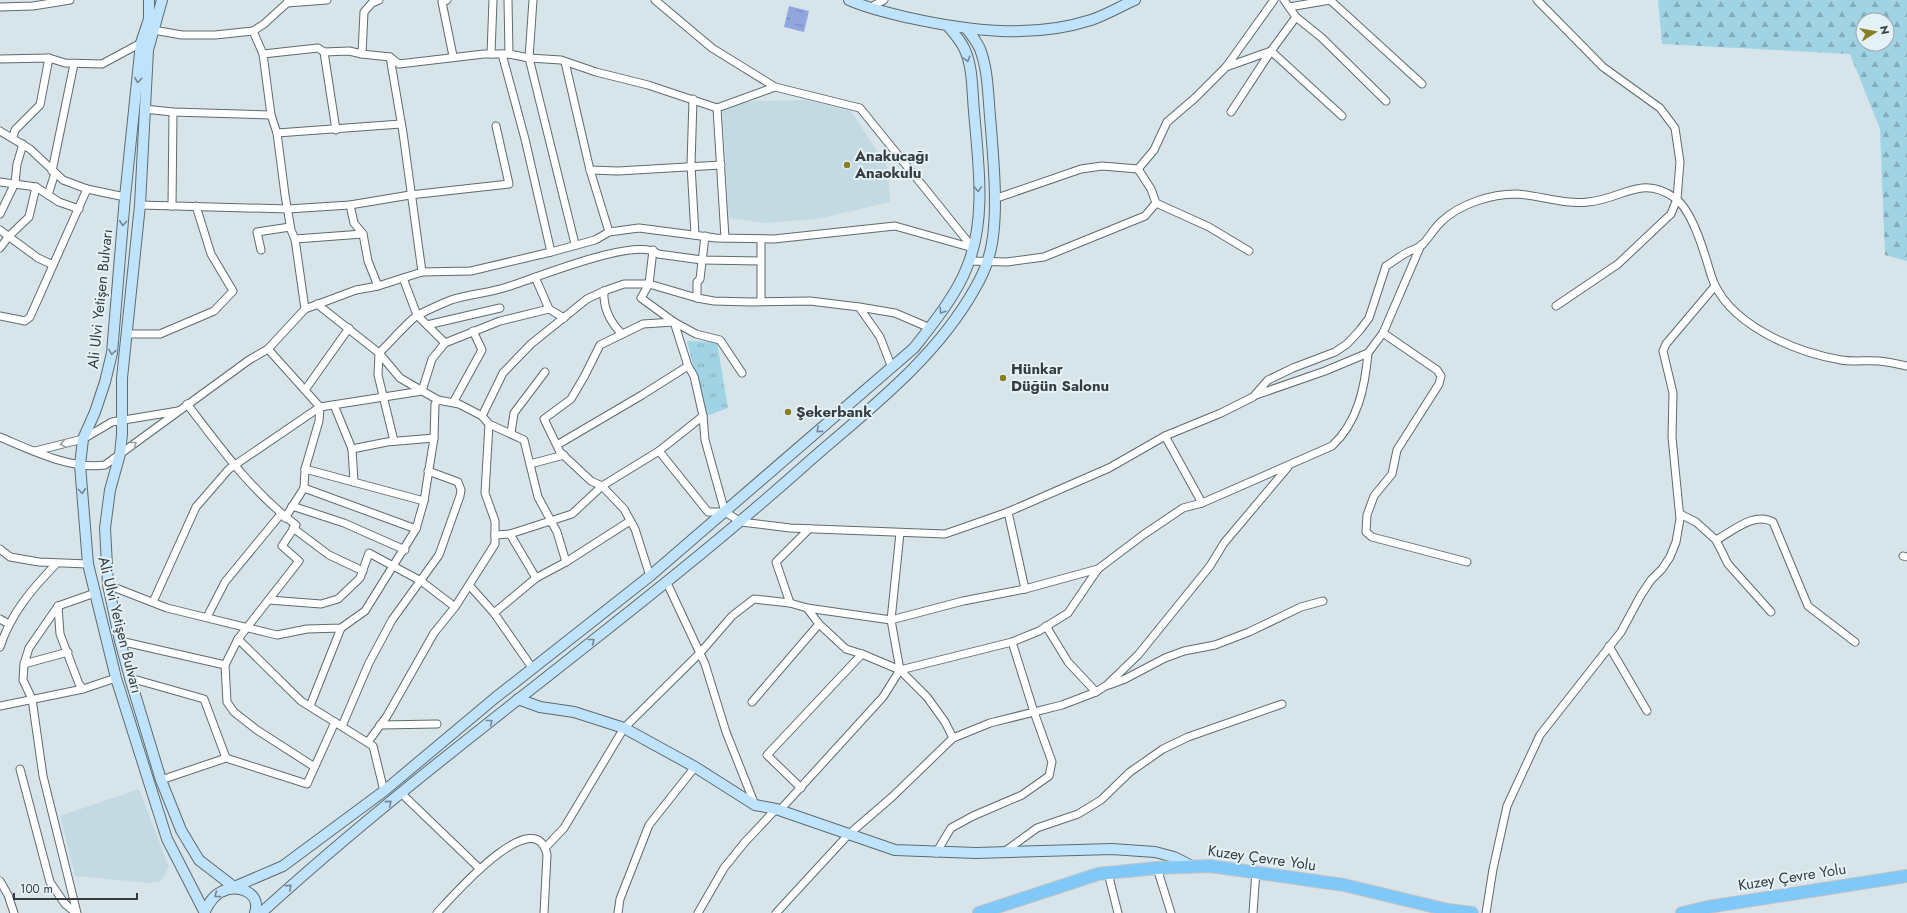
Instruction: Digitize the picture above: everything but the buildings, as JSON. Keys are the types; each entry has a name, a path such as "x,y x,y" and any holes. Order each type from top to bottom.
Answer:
{"main road":[{"name":"Ali Ulvi Yetişen Bulvarı","path":"149,0 149,20 141,43 112,353 103,390 83,439 80,465 88,564 116,678 166,839 187,881 205,912"},
{"path":"162,0 148,50 140,205 122,378 123,420 120,454 114,474 105,528 108,585 120,641 130,678 161,780 181,830 199,860 234,887 249,892 255,898 255,913"},
{"path":"849,0 868,8 948,26 967,29 1006,31 1061,27 1091,20 1135,0"},
{"path":"205,912 211,900 221,892 283,866 384,790 650,576 914,348 946,304 967,268 973,248 977,223 978,196 969,64 965,49 948,26"},
{"path":"260,913 305,873 401,793 518,699 667,583 741,522 907,374 939,342 976,287 987,262 993,232 994,199 986,76 981,51 976,40 967,29"},
{"path":"518,699 540,706 574,712 624,728 695,766 755,805 778,810 895,850 936,853 1112,850 1155,852 1174,857 1192,866"},
{"name":"Kuzey Çevre Yolu","path":"979,913 1078,880 1108,873 1192,866 1210,866 1256,871 1295,879 1344,885 1427,909 1472,913"},
{"name":"Kuzey Çevre Yolu","path":"1682,913 1708,907 1907,876"}],"street":[{"path":"0,7 33,6 70,0"},
{"path":"153,30 182,35 215,35 253,31 288,2 327,0"},
{"path":"362,54 364,12 372,3 379,0"},
{"path":"447,0 442,2 453,56"},
{"path":"491,54 493,0"},
{"path":"508,0 505,54 551,252"},
{"path":"533,0 529,58 575,244"},
{"path":"655,0 712,48 775,87 860,108 973,248"},
{"path":"868,8 884,0"},
{"path":"1138,169 1154,150 1167,122 1195,98 1226,67 1274,0"},
{"path":"1284,0 1296,17 1322,38 1386,101"},
{"path":"1289,7 1330,0 1422,84"},
{"path":"1537,0 1603,67 1660,108 1675,128 1680,162 1677,199 1671,214 1618,264 1556,306"},
{"path":"1231,112 1271,51 1296,17"},
{"path":"253,31 263,54 271,115 277,133 290,227 295,239 305,309"},
{"path":"0,59 49,58 74,64 102,64 141,43"},
{"path":"263,54 318,48 324,52 350,51 390,57 399,64 453,56 505,54 565,62 693,99 717,108 775,87"},
{"path":"1226,67 1271,51"},
{"path":"1271,51 1342,116"},
{"path":"324,52 336,130"},
{"path":"390,57 422,272"},
{"path":"13,137 16,130 40,105 49,58"},
{"path":"565,62 590,170 609,232"},
{"path":"48,195 74,64"},
{"path":"693,99 691,165 695,235"},
{"path":"717,108 725,238"},
{"path":"144,109 174,112 271,115"},
{"path":"172,206 174,112"},
{"path":"277,133 336,130 401,124"},
{"path":"140,205 288,209 350,205 410,195 509,184 496,126"},
{"path":"0,131 23,144 63,180 87,189 126,197"},
{"path":"0,214 15,183 17,164 23,144"},
{"path":"590,170 618,171 691,165 721,165"},
{"path":"994,199 1081,169 1102,166 1138,169"},
{"path":"1138,169 1151,189 1156,203 1208,227 1249,251"},
{"path":"0,182 36,187 59,202 78,209"},
{"path":"0,248 9,236 28,217 36,187"},
{"path":"900,670 1012,642 1046,626 1068,613 1098,570 1143,535 1183,508 1202,503 1222,492 1289,466 1332,446 1343,436 1352,421 1361,396 1368,353 1383,333 1421,245 1439,224 1455,211 1495,196 1516,194 1587,203 1602,200 1632,188 1646,187 1659,189 1677,199 1697,232 1715,286 1721,296 1731,308 1755,327 1771,337 1826,357 1843,360 1879,361 1907,366"},
{"path":"0,316 26,321 30,317 87,189"},
{"path":"969,261 1007,262 1044,256 1145,216 1156,203"},
{"path":"350,205 354,223 362,234 368,260 378,286"},
{"path":"126,334 160,334 214,311 233,291 211,254 196,206"},
{"path":"0,437 35,451 80,465 92,467 105,465 180,411 187,404 249,360 268,349 305,309 356,290 378,286 422,272 471,271 595,240 609,232 640,228 725,238 774,239 895,226 973,248"},
{"path":"261,250 257,232 290,227"},
{"path":"0,230 38,258 53,265"},
{"path":"295,239 362,234"},
{"path":"697,298 697,282 700,279 705,236"},
{"path":"761,239 761,301"},
{"path":"1253,397 1268,380 1293,368 1335,352 1347,344 1369,318 1386,266 1421,245"},
{"path":"394,442 378,375 379,353 418,315 451,300 508,287 615,252 634,249 654,250 658,254 702,260 760,260"},
{"path":"654,250 649,284 641,298 674,322 696,334 720,340 742,373"},
{"path":"535,277 549,309 564,318"},
{"path":"402,278 418,315 445,343"},
{"path":"482,416 503,373 531,344 587,299 624,284 649,284 697,298 744,302 810,301 860,307 895,313 930,328"},
{"path":"1486,913 1493,869 1507,806 1540,735 1621,632 1650,580 1662,569 1670,557 1680,528 1680,514 1672,437 1673,393 1663,351 1666,344 1715,286"},
{"path":"604,291 604,304 614,327 622,334"},
{"path":"317,304 379,353 400,378 438,400 454,402 482,416 489,424 524,440 538,497 557,532 566,562"},
{"path":"860,307 880,337 892,368"},
{"path":"427,325 500,308"},
{"path":"422,390 432,360 445,343 500,321 549,309"},
{"path":"650,576 635,529 624,510 602,486 591,481 564,455 557,445 544,419 571,399 600,345 643,324 674,322"},
{"path":"674,322 688,366 694,376 703,416 706,440 725,512"},
{"path":"305,390 349,328"},
{"path":"454,402 482,350 473,331"},
{"path":"1383,333 1437,370 1441,376 1439,384 1397,450 1392,474 1374,496 1367,515 1366,532 1372,537 1467,562"},
{"path":"207,618 225,582 292,506 304,488 305,469 319,421 320,408 268,349"},
{"path":"659,451 708,512 725,512 741,522 809,529 945,534 1008,512 1109,468 1165,436 1222,413 1253,397 1325,371 1368,353"},
{"path":"557,445 642,396 688,366"},
{"path":"511,433 514,413 545,372"},
{"path":"153,602 196,507 229,469 320,408 422,390"},
{"path":"108,585 167,608 247,629 277,635 308,630 341,628 365,611 405,550 416,529 424,501 434,438 435,404 438,400"},
{"path":"187,404 242,476 283,516 296,525 282,546 299,561 238,639 225,665 228,702 234,712 257,730 314,766"},
{"path":"334,405 352,450 354,482"},
{"path":"35,451 83,439 112,422 180,411"},
{"path":"495,535 510,534 572,514 602,486 659,451 703,416"},
{"path":"368,742 387,716 434,633 455,607 495,544 495,521 485,493 489,424"},
{"path":"1165,436 1202,503"},
{"path":"352,450 394,442 434,438"},
{"path":"530,464 564,455"},
{"path":"776,913 848,835 892,797 953,738 990,723 1062,705 1096,692 1107,685 1138,656 1210,566 1224,543 1289,466"},
{"path":"305,469 424,501"},
{"path":"342,726 369,663 392,620 439,555 461,490 458,482 428,471"},
{"path":"304,488 416,529"},
{"path":"292,506 344,523 405,550"},
{"path":"1008,512 1025,589"},
{"path":"1680,514 1696,522 1716,540 1728,564 1771,612"},
{"path":"1716,540 1743,523 1767,519 1773,522 1808,606 1855,642"},
{"path":"494,613 536,578 566,562 630,521"},
{"path":"293,528 329,555 348,562 363,571"},
{"path":"790,603 776,562 809,529"},
{"path":"698,913 724,868 745,842 801,788 883,697 900,670 891,620 900,533"},
{"path":"510,534 536,578"},
{"path":"1,551 10,557 56,564 88,564"},
{"path":"269,600 322,604 338,599 360,578 369,553 394,565 421,581 455,607"},
{"path":"0,646 9,624 30,590 56,564"},
{"path":"546,847 564,828 624,728 700,653 732,616 754,599 790,603 807,608 891,620 963,601 1025,589 1098,570"},
{"path":"667,583 700,653 716,697 726,732 755,805"},
{"path":"469,585 494,613 533,669"},
{"path":"77,913 42,776 32,699 23,680 24,664 29,648 58,606 95,593"},
{"path":"1107,685 1125,679 1165,658 1184,651 1215,645 1249,632 1301,607 1323,601"},
{"path":"58,606 60,634 72,666 83,689"},
{"path":"807,608 819,624 846,649 900,670 927,697 945,722 953,738"},
{"path":"0,619 9,624"},
{"path":"752,702 819,624"},
{"path":"1046,626 1068,662 1096,692"},
{"path":"310,706 341,628"},
{"path":"238,639 302,701 373,746 384,790"},
{"path":"120,641 225,665"},
{"path":"936,853 951,828 973,816 1022,795 1050,776 1052,762 1034,712 1012,642"},
{"path":"1609,646 1647,711"},
{"path":"24,664 68,652"},
{"path":"801,788 767,755 862,654"},
{"path":"0,706 83,689 116,678"},
{"path":"130,678 204,699 226,758"},
{"path":"1002,853 1037,828 1078,814 1101,800 1130,772 1163,750 1188,737 1282,704"},
{"path":"161,780 226,758 306,784 335,722"},
{"path":"380,726 437,724"},
{"path":"618,913 620,898 649,826 695,766"},
{"path":"20,770 50,882 66,904 77,913"},
{"path":"401,793 480,869"},
{"path":"436,913 480,869 519,840 530,837 540,840 546,847 547,854 544,913"},
{"path":"1157,868 1171,913"},
{"path":"1253,913 1256,871"},
{"path":"1108,873 1118,913"},
{"path":"0,881 8,895 14,913"}],"shaded area":[{"path":"807,100 851,111 888,168 890,202 818,219 764,223 729,218 722,105 756,101"},
{"path":"139,789 169,867 161,881 149,883 75,876 60,816"}],"green space":[{"path":"1658,0 1907,0 1907,261 1885,255 1880,129 1850,54 1662,44"},
{"path":"687,341 717,342 728,408 706,416"}],"water":[{"path":"789,6 809,11 804,32 784,27"}],"place":[{"name":"Anakucağı Anaokulu","path":"847,165"},
{"name":"Hünkar Düğün Salonu","path":"1003,378"},
{"name":"Şekerbank","path":"788,412"}]}
